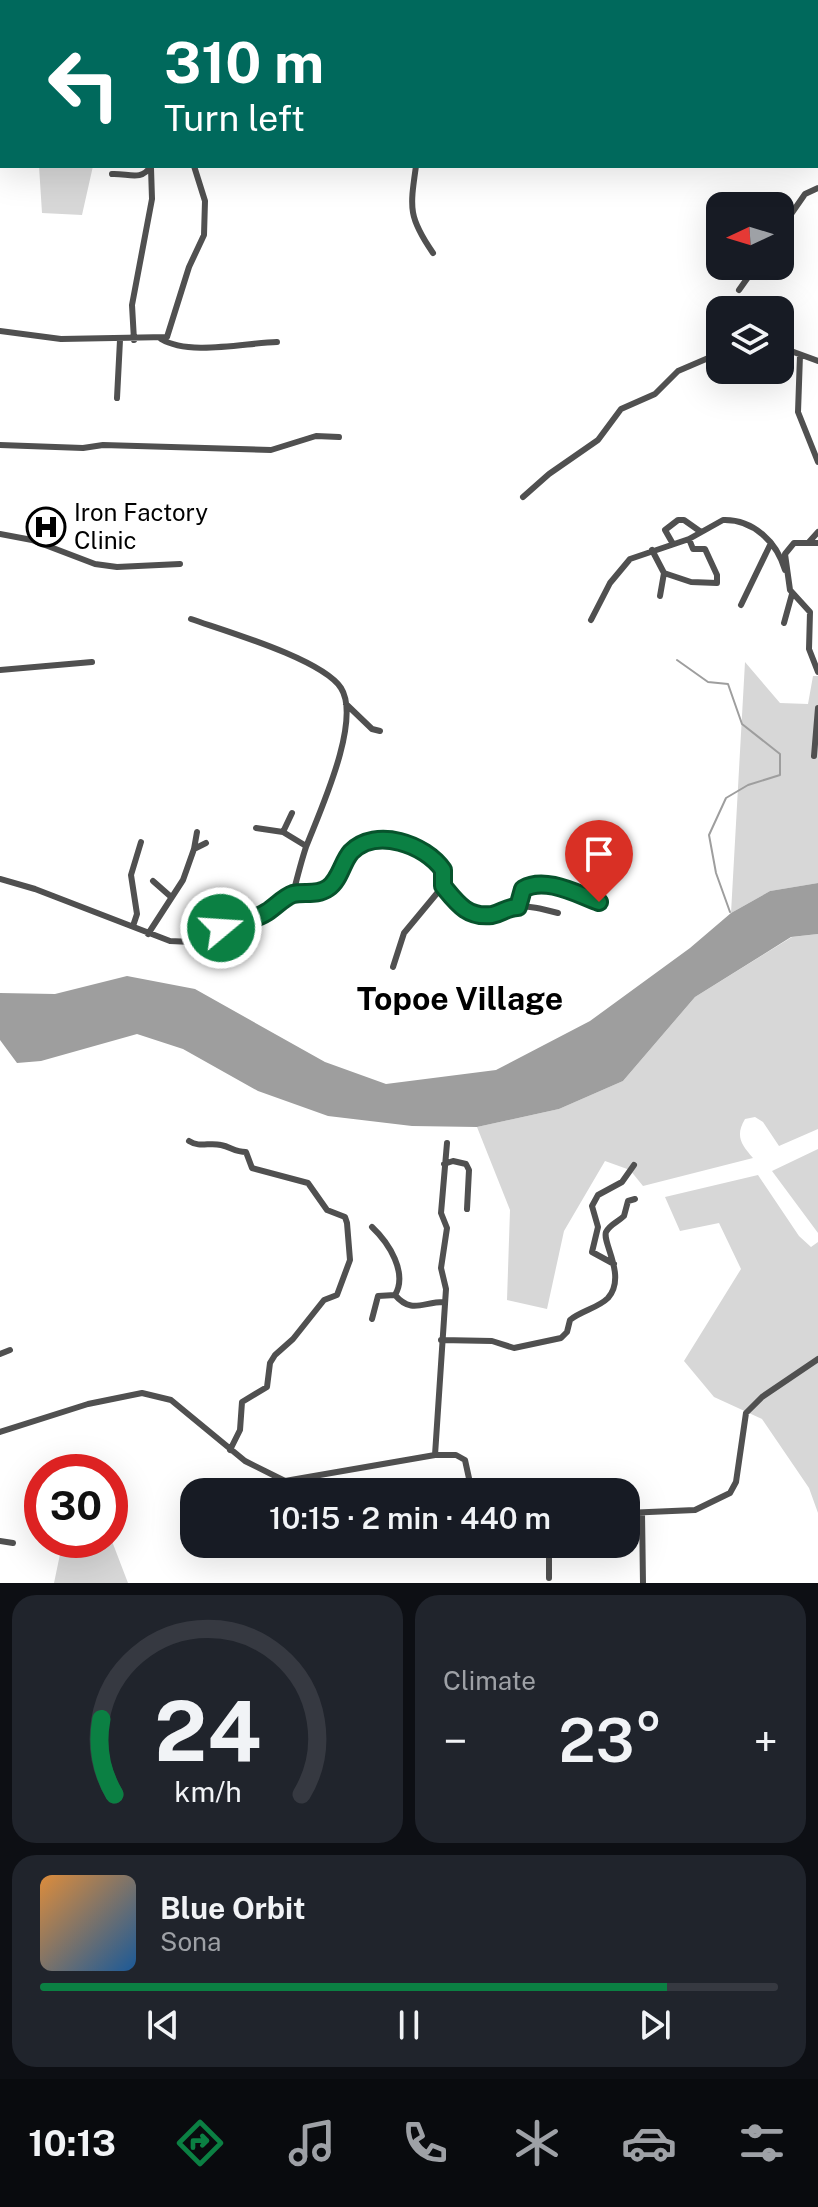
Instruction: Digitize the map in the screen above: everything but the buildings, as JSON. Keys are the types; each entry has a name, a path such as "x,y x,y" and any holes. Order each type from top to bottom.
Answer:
{"street":[{"path":"112,174 135,177 149,168"},
{"path":"134,340 132,305 152,199 151,168"},
{"path":"161,339 170,332 189,267 204,235 205,201 195,168"},
{"path":"416,168 410,207 412,219 433,253"},
{"path":"794,210 805,194 818,188"},
{"path":"739,290 746,280"},
{"path":"0,331 32,338 161,339 176,347 277,342"},
{"path":"117,398 120,340"},
{"path":"794,353 818,361"},
{"path":"800,355 797,404 818,462"},
{"path":"523,497 549,474 598,440 621,409 655,394 678,371 706,359"},
{"path":"0,445 271,450 316,436 339,437"},
{"path":"673,544 665,530 678,520 684,520 701,532"},
{"path":"591,620 623,565 652,550 689,539 716,522 733,520 752,526 773,544 792,594 784,623"},
{"path":"809,542 818,532"},
{"path":"0,534 32,540 95,564 117,567 180,564"},
{"path":"664,573 691,582 717,583 717,575 705,549 693,549 689,539"},
{"path":"785,570 786,550 794,543"},
{"path":"773,544 818,543"},
{"path":"741,605 773,544"},
{"path":"652,550 664,573 660,596"},
{"path":"792,594 808,608 815,621 814,640 803,659"},
{"path":"191,619 260,643 322,671 341,688 346,703 342,749 320,820 306,846 293,894"},
{"path":"809,649 818,672"},
{"path":"0,670 92,662"},
{"path":"346,703 372,729 380,731"},
{"path":"814,756 818,710"},
{"path":"283,832 292,813"},
{"path":"256,828 283,832 306,846"},
{"path":"148,934 183,880 197,832"},
{"path":"0,879 180,943 192,942 267,913 293,894 326,890 353,850 361,844 385,841 418,847 443,870 443,886 404,933 393,967"},
{"path":"133,926 137,914 131,875 141,842"},
{"path":"194,849 206,843"},
{"path":"153,881 170,896"},
{"path":"518,907 523,889 531,884 549,885 599,902"},
{"path":"443,886 463,910 475,914 491,915 509,907 558,913"},
{"path":"189,1141 197,1146 223,1145 233,1152 246,1152 252,1168 308,1183 327,1210 345,1217 347,1223 350,1260 337,1295 324,1300 293,1339 275,1355 270,1363 267,1387 242,1402 240,1430 230,1450"},
{"path":"435,1455 446,1289 441,1268 447,1231 441,1217 447,1143"},
{"path":"444,1164 462,1162 469,1170 467,1209"},
{"path":"614,1264 592,1252 598,1227 592,1206 598,1195 622,1182 634,1165"},
{"path":"441,1340 498,1342 514,1348 561,1338 567,1332 570,1320 608,1297 613,1288 614,1264 605,1234 612,1224 624,1216 628,1201 635,1199"},
{"path":"372,1227 383,1239 399,1269 400,1285 395,1295"},
{"path":"372,1319 378,1296 395,1295 407,1306 414,1307 445,1302"},
{"path":"0,1354 10,1350"},
{"path":"643,1583 642,1513 695,1510 730,1493 736,1482 746,1413 762,1397 818,1359"},
{"path":"0,1432 88,1404 142,1393 171,1400 245,1461 285,1481 435,1455 462,1456 468,1478"},
{"path":"0,1541 13,1543"},
{"path":"549,1558 549,1578"}],"shaded area":[{"path":"39,168 93,168 82,215 42,213"},
{"path":"745,662 780,703 808,704 813,676 818,676 818,883 770,891 731,913"},
{"path":"818,883 818,934 791,937 695,997 623,1081 559,1109 477,1127 412,1126 328,1116 258,1091 183,1049 137,1034 41,1061 17,1063 0,1040 0,993 55,994 127,976 195,989 325,1062 386,1084 496,1070 590,1021 690,948 731,913 770,891"},
{"path":"818,934 818,1129 779,1146 763,1122 755,1117 745,1119 740,1130 741,1140 753,1158 643,1186 630,1170 605,1161 564,1231 547,1309 507,1300 510,1210 477,1127 559,1109 623,1081 695,997 792,937"},
{"path":"818,1149 818,1233 772,1171"},
{"path":"758,1175 799,1236 811,1247 818,1242 818,1513 809,1488 762,1419 714,1397 684,1361 741,1269 719,1223 680,1231 665,1197"},
{"path":"59,1558 118,1558 128,1583 54,1583"}],"waterway":[{"path":"677,660 708,682 728,684 742,724 780,754 780,775 748,785 726,798 709,835 716,873 730,912"}],"place":[{"name":"Iron Factory Clinic","path":"46,527"}],"district":[{"name":"Topoe Village","path":"460,999"}],"route":[{"path":"221,928 267,913 293,894 326,890 353,850 361,844 385,841 418,847 437,861 445,874 443,886 463,910 475,914 491,915 509,907 518,907 523,889 531,884 549,885 599,902"}]}
